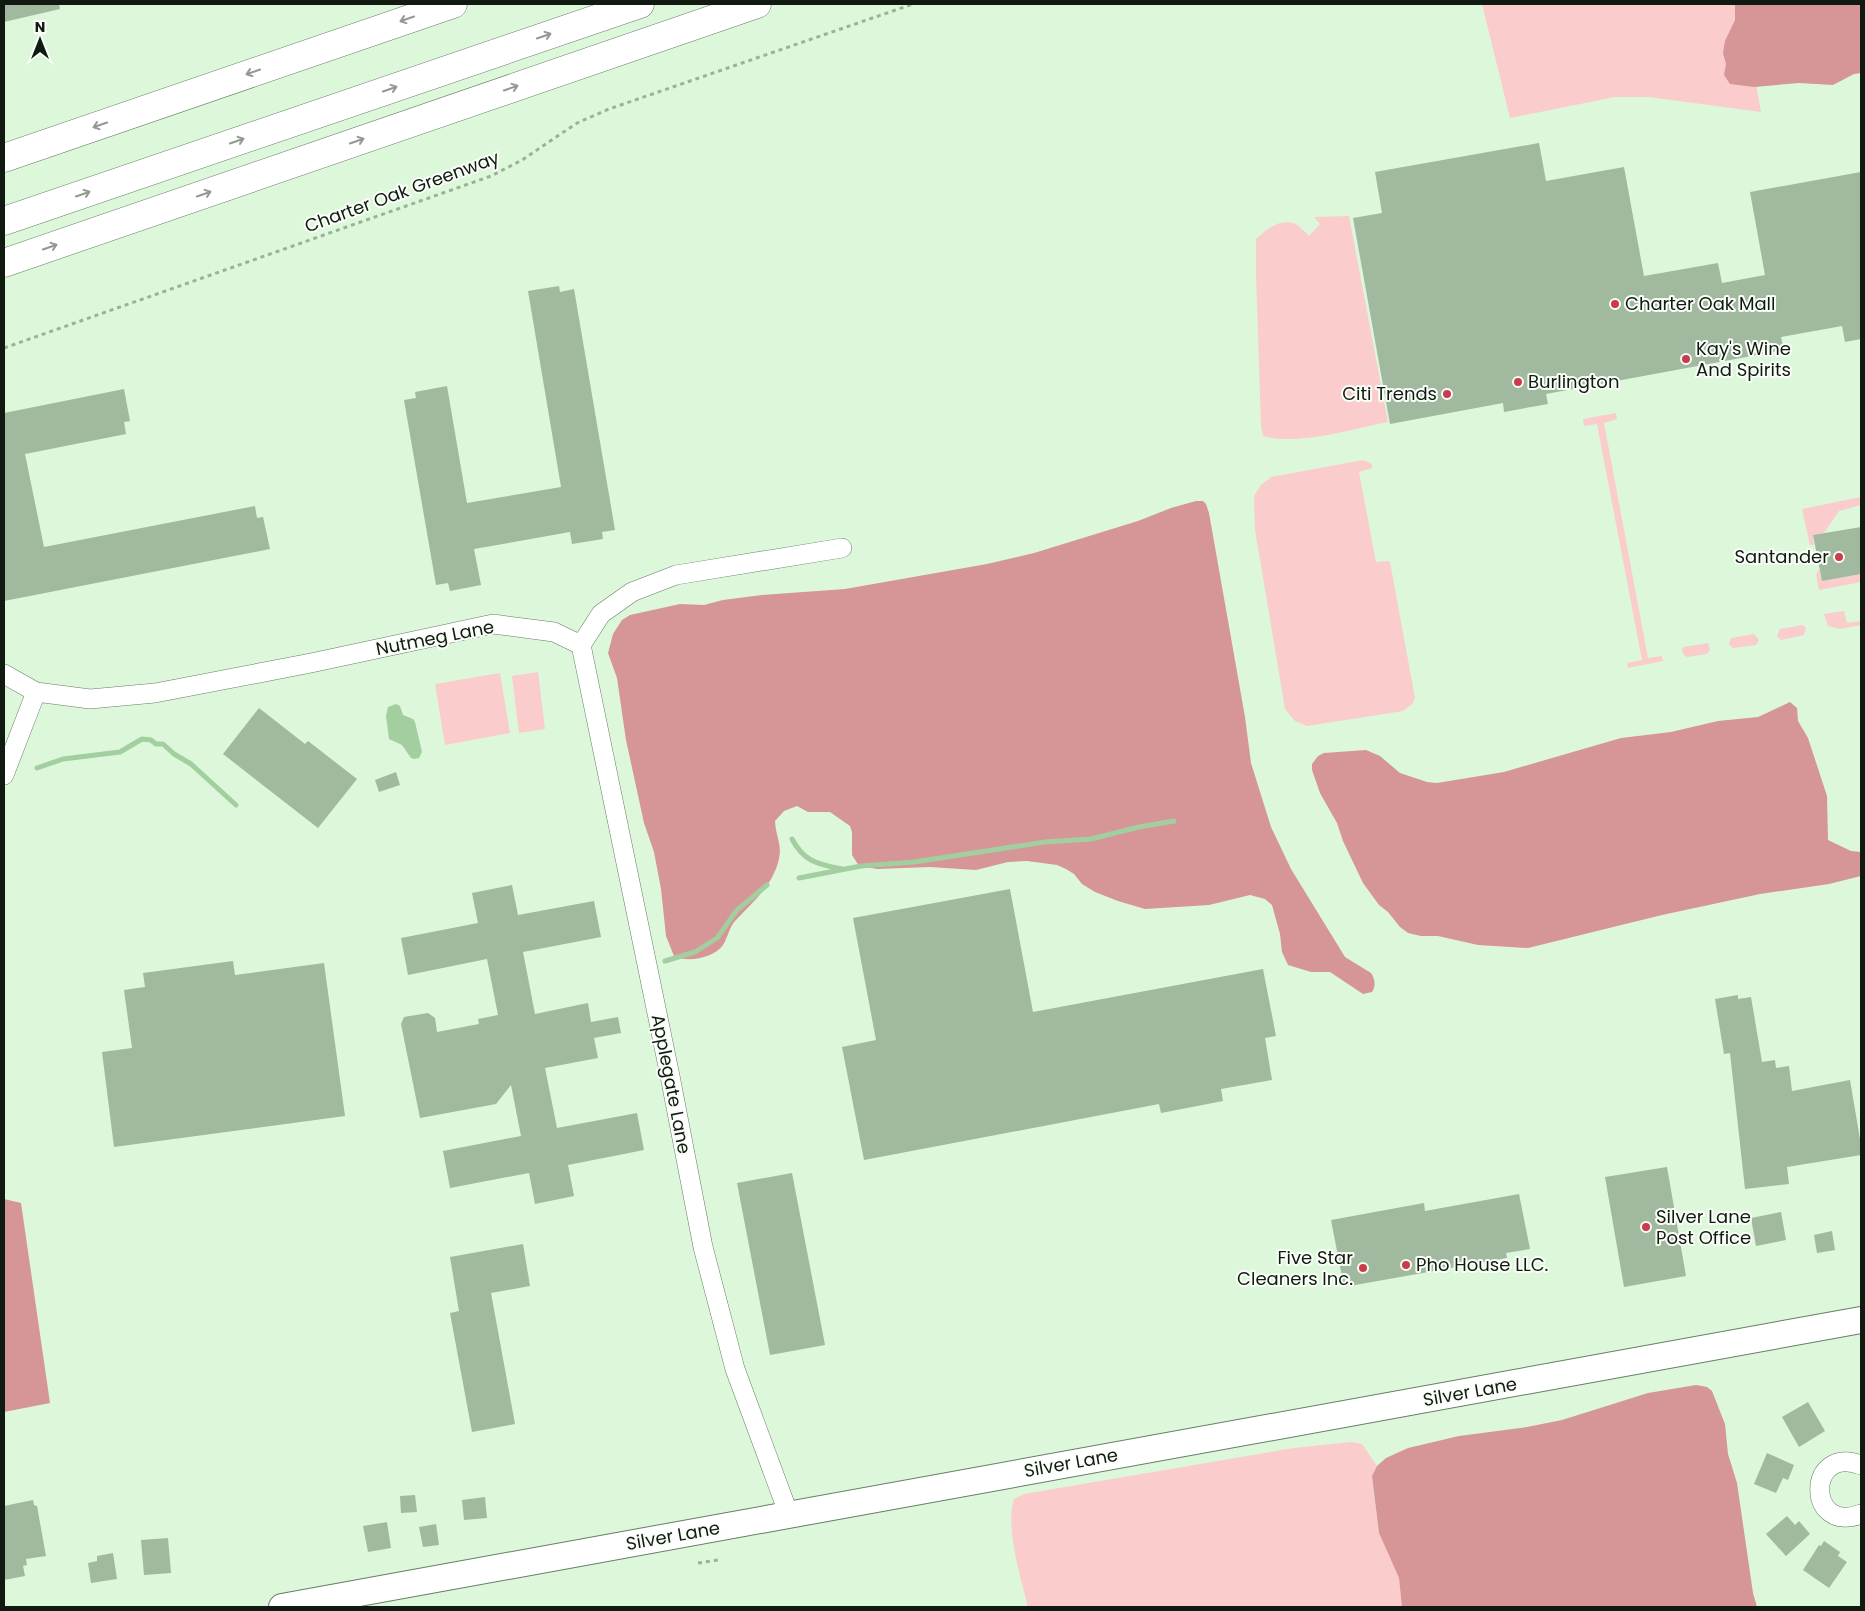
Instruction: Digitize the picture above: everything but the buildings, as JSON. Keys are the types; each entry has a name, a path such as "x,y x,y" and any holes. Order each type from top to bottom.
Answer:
{"highway":[{"path":"4,158 453,4"},
{"path":"4,201 582,4"},
{"path":"4,222 640,4"},
{"path":"4,263 757,4"}],"main road":[{"name":"Silver Lane","path":"282,1607 1861,1320"}],"street":[{"path":"580,645 601,614 632,592 667,578 842,548"},
{"name":"Nutmeg Lane","path":"4,674 36,692 90,699 154,693 311,663 493,624 554,632 580,645"},
{"name":"Applegate Lane","path":"580,645 670,1076 703,1247 735,1368 789,1515"},
{"path":"4,775 36,692"},
{"path":"1861,1465 1844,1461 1835,1464 1825,1472 1820,1480 1818,1489 1820,1499 1825,1508 1832,1514 1842,1518 1852,1518 1861,1514"}],"path":[{"name":"Charter Oak Greenway","path":"4,348 491,176 522,160 577,123 609,109 913,4"},
{"path":"698,1563 718,1560"}],"shaded area":[{"path":"1482,4 1768,4 1743,9 1761,112 1649,97 1615,97 1510,118"},
{"path":"1735,4 1861,4 1861,73 1854,74 1833,85 1799,83 1754,87 1730,84 1724,75 1726,64 1723,53 1725,41 1735,20"},
{"path":"1349,216 1388,422 1309,438 1277,439 1263,436 1261,425 1256,239 1273,226 1288,222 1297,225 1309,236 1320,224 1314,217"},
{"path":"1616,413 1617,419 1604,423 1648,658 1662,656 1663,661 1628,668 1627,663 1642,660 1597,424 1584,426 1583,419"},
{"path":"1363,460 1372,464 1372,468 1359,472 1376,562 1390,562 1415,698 1412,704 1403,711 1307,726 1295,721 1285,709 1255,530 1254,496 1261,485 1271,477"},
{"path":"1861,497 1861,505 1839,511 1824,533 1813,535 1814,545 1810,545 1802,509"},
{"path":"1196,501 1203,501 1209,513 1245,717 1251,763 1271,827 1291,869 1345,957 1371,973 1374,982 1372,992 1363,994 1330,972 1311,972 1288,965 1282,952 1280,934 1272,905 1265,899 1250,895 1209,905 1145,909 1095,892 1082,884 1074,874 1057,865 1027,861 1008,862 976,870 930,867 877,869 861,866 852,855 852,832 850,826 830,812 808,812 797,806 784,811 775,821 780,853 774,874 759,896 733,924 723,945 713,953 700,958 686,959 674,956 666,936 661,889 654,852 644,823 626,740 617,678 608,653 613,634 622,620 630,615 680,604 704,605 723,600 762,595 845,589 987,564 1034,553"},
{"path":"1819,569 1822,581 1861,574 1861,582 1819,590 1816,575"},
{"path":"1844,611 1847,623 1861,621 1861,625 1840,629 1828,626 1824,614"},
{"path":"1803,625 1806,628 1804,635 1781,640 1777,636 1780,629"},
{"path":"1754,634 1759,640 1756,645 1733,648 1729,644 1731,638"},
{"path":"1708,643 1710,650 1707,654 1687,657 1683,654 1682,649 1684,647"},
{"path":"538,672 545,729 519,733 512,676"},
{"path":"500,673 510,733 445,745 435,684"},
{"path":"1790,702 1797,708 1798,721 1808,738 1827,796 1828,840 1851,851 1861,852 1861,876 1829,884 1760,894 1662,915 1528,948 1478,945 1438,936 1421,936 1408,933 1400,927 1388,912 1379,905 1363,883 1343,841 1337,823 1320,793 1312,770 1312,764 1318,756 1324,753 1366,750 1380,756 1400,773 1427,782 1437,783 1504,772 1621,738 1671,732 1718,721 1758,717"},
{"path":"396,704 400,706 403,715 413,719 415,722 422,752 419,758 411,758 402,745 389,739 386,716 388,707"},
{"path":"4,1199 21,1203 50,1403 4,1412"},
{"path":"1696,1385 1707,1387 1712,1391 1725,1424 1728,1454 1737,1483 1753,1593 1757,1607 1402,1607 1399,1578 1379,1533 1372,1476 1377,1466 1386,1458 1408,1448 1459,1436 1527,1427 1562,1420 1648,1393"},
{"path":"1351,1442 1362,1444 1377,1466 1372,1477 1379,1533 1399,1578 1402,1607 1028,1607 1018,1568 1011,1524 1014,1499 1024,1494 1294,1448"}],"waterway":[{"path":"37,768 63,759 120,752 142,739 151,740 156,744 163,744 174,754 191,764 236,805"},
{"path":"799,878 861,866 914,862 1045,842 1091,839 1139,827 1174,821"},
{"path":"792,839 802,853 812,861 842,869"},
{"path":"665,961 695,952 717,938 737,910 767,885"}],"place":[{"name":"Charter Oak Mall","path":"1615,304"},
{"name":"Kay's Wine And Spirits","path":"1686,359"},
{"name":"Burlington","path":"1518,382"},
{"name":"Citi Trends","path":"1447,394"},
{"name":"Santander","path":"1839,557"},
{"name":"Silver Lane Post Office","path":"1646,1227"},
{"name":"Pho House LLC.","path":"1406,1265"},
{"name":"Five Star Cleaners Inc.","path":"1363,1268"}]}
